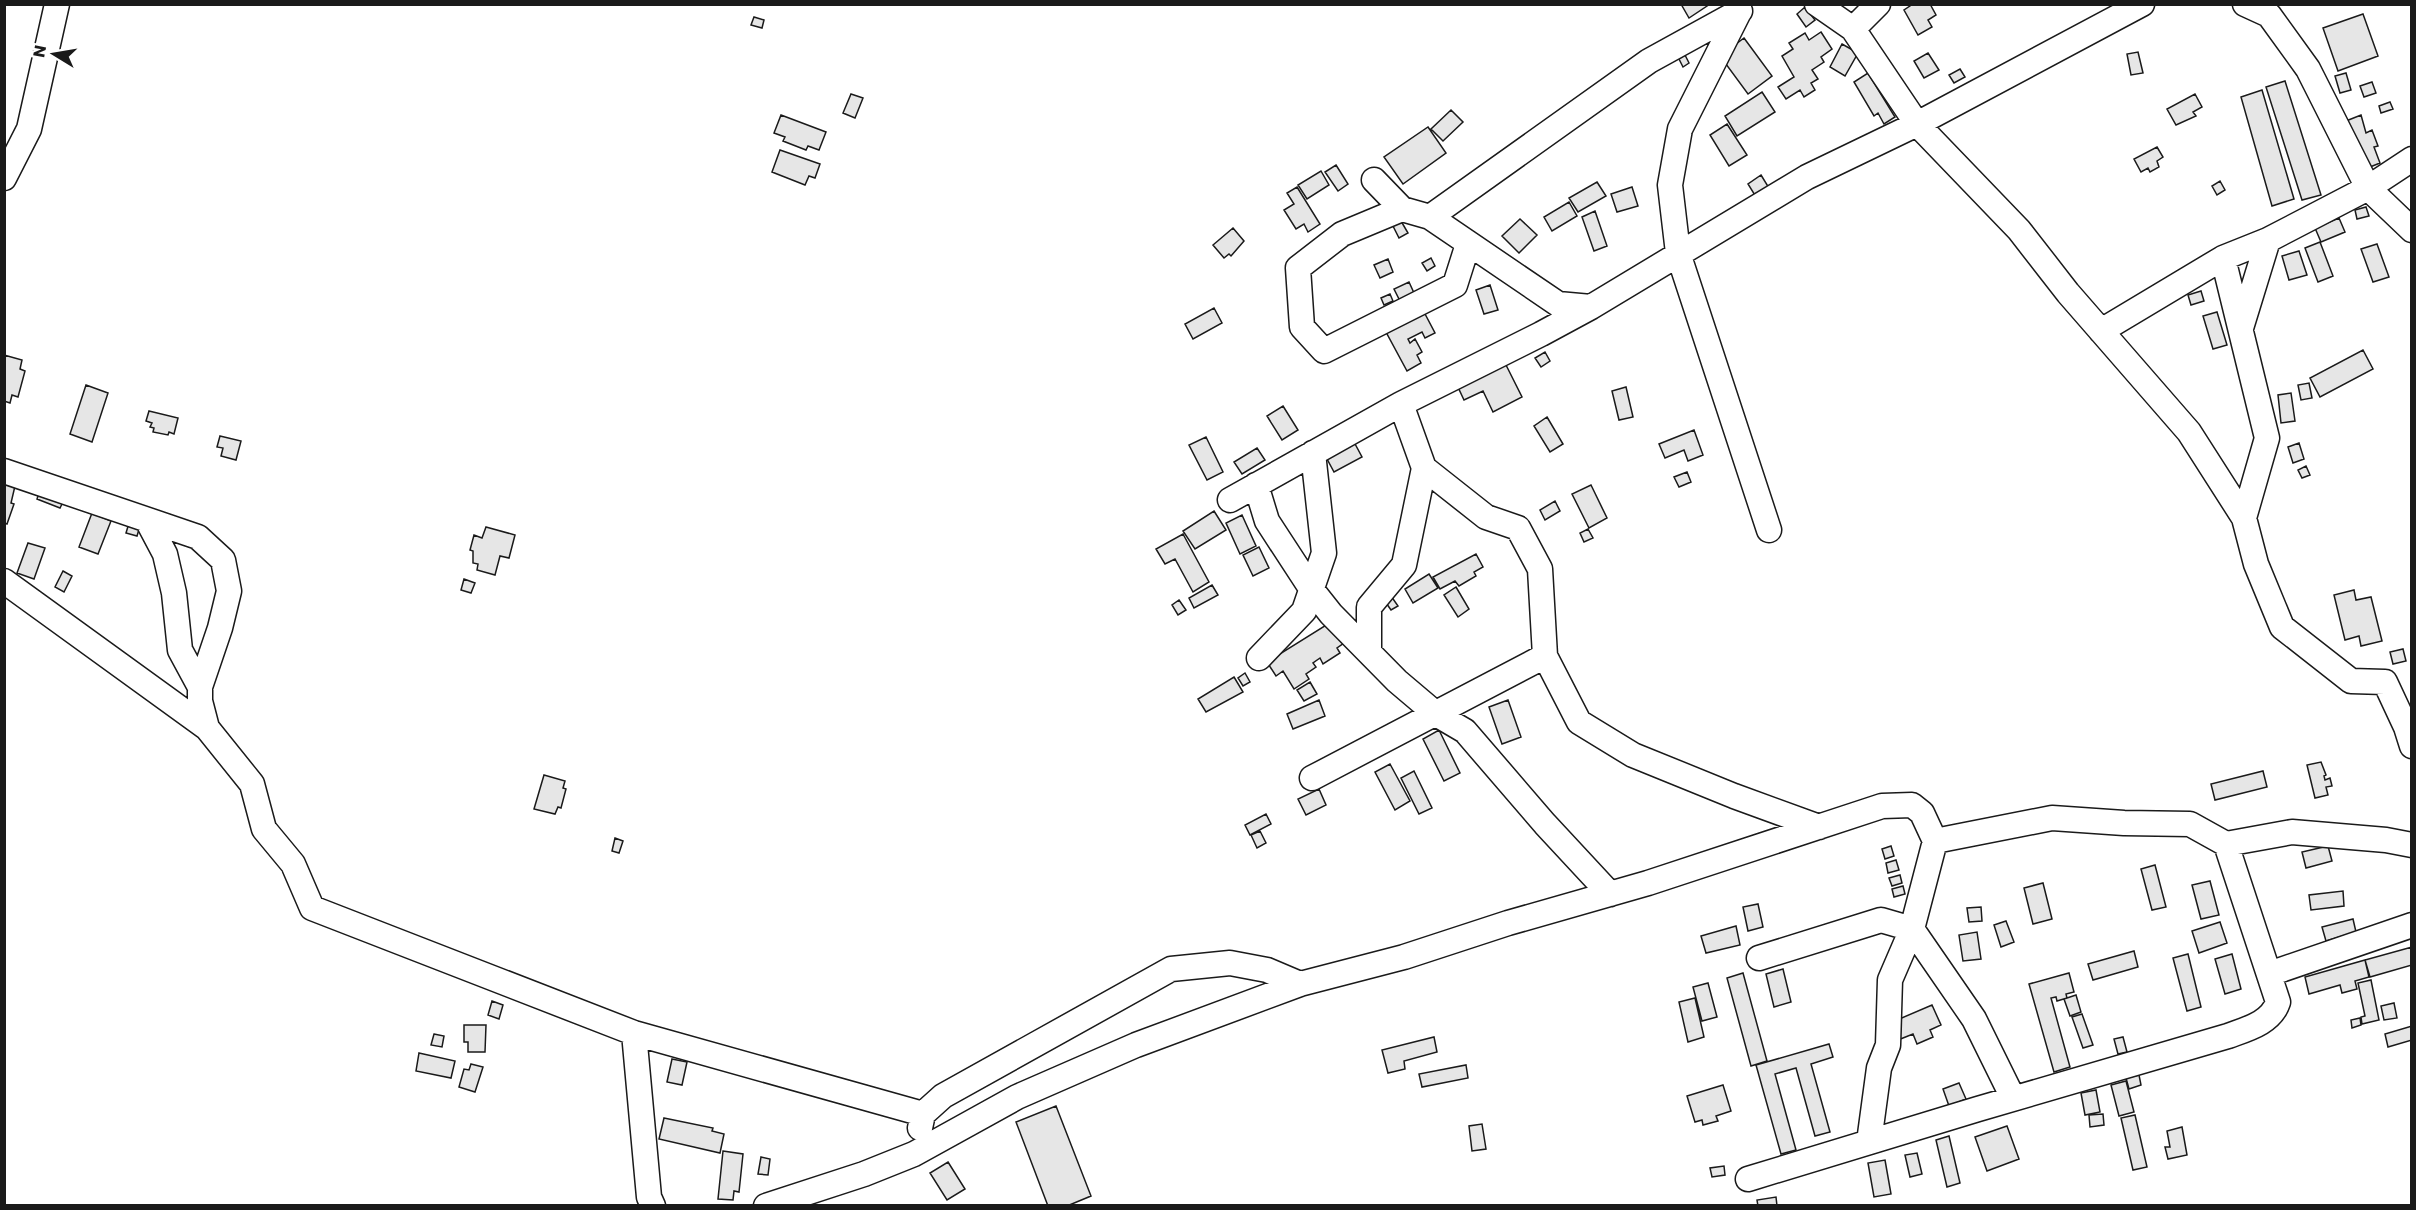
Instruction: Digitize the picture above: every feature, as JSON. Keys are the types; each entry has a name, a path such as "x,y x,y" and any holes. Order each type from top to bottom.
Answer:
{"street":[{"path":"4,178 29,129 57,4"},
{"path":"1817,4 1853,29 1917,124 2019,230 2068,294 2189,432 2244,518 2256,564 2282,627 2351,681 2385,682 2412,746"},
{"path":"1853,29 1878,4"},
{"path":"1610,894 1545,824 1465,731 1436,714 1397,681 1331,614 1312,590 1267,521 1230,500 1401,404 1591,307 1807,177 1917,124 2142,4"},
{"path":"2245,4 2269,15 2308,69 2368,188 2412,230"},
{"path":"1430,218 1649,62 1744,8"},
{"path":"1744,8 1680,129 1670,185 1678,253 1769,530"},
{"path":"2101,330 2223,258 2268,240 2368,188 2412,159"},
{"path":"1374,180 1402,210 1430,218 1558,304 1591,307"},
{"path":"1402,210 1342,234 1298,268 1302,327 1324,351 1455,285 1468,244"},
{"path":"2241,328 2268,240"},
{"path":"2223,258 2266,438 2244,518"},
{"path":"1369,652 1369,607 1404,565 1424,468 1401,404"},
{"path":"1259,658 1304,611 1324,553 1313,453"},
{"path":"1424,468 1486,516 1518,528 1540,568 1545,656 1579,723 1633,755 1734,796 1820,827"},
{"path":"4,471 198,537 223,560 229,591 201,687 200,701 207,728"},
{"path":"147,520 165,554 174,592 180,650 201,687"},
{"path":"4,581 207,728 252,784 264,829 292,864 312,908 634,1033 923,1114"},
{"path":"1312,778 1545,656"},
{"path":"766,1206 864,1174 914,1154 1017,1097 1125,1050 1300,984 1404,957 1508,923 1610,894 1882,806 1912,805 1922,813 1935,841 1912,929 1890,980 1888,1045 1879,1068 1869,1142"},
{"path":"1935,841 2052,818 2124,824 2190,824 2226,844 2292,832 2386,840 2412,845"},
{"path":"1748,1179 2013,1098 2228,1036 2258,1025 2275,1012 2278,1002 2226,844"},
{"path":"1759,958 1881,920 1912,929 1974,1019 2013,1098"},
{"path":"2269,974 2412,925"},
{"path":"914,1154 923,1114 942,1096 1171,969 1230,963 1267,970 1300,984"},
{"path":"634,1033 649,1197 653,1206"}],"building":[{"path":"1681,4 1710,4 1689,18"},
{"path":"1913,4 1930,4 1936,15 1928,20 1932,27 1918,35 1904,10"},
{"path":"1805,7 1815,20 1806,27 1797,14"},
{"path":"2363,14 2378,56 2338,71 2323,28"},
{"path":"754,17 764,20 762,28 751,25"},
{"path":"1821,32 1832,49 1821,57 1824,62 1812,70 1818,79 1811,83 1815,90 1804,97 1800,90 1786,99 1778,87 1794,77 1782,56 1793,49 1789,43 1805,33 1809,40"},
{"path":"1744,38 1772,76 1748,94 1720,56"},
{"path":"1842,44 1858,53 1845,76 1830,67"},
{"path":"2138,52 2143,73 2131,75 2127,54"},
{"path":"1928,53 1939,70 1924,78 1914,61"},
{"path":"1685,55 1689,63 1683,67 1679,59"},
{"path":"1960,69 1965,77 1954,83 1949,75"},
{"path":"1868,73 1895,117 1884,124 1878,113 1874,116 1854,82"},
{"path":"2346,73 2351,90 2340,93 2335,76"},
{"path":"2285,81 2321,195 2302,200 2266,87"},
{"path":"2372,82 2376,93 2364,97 2360,86"},
{"path":"2262,90 2294,199 2272,206 2241,97"},
{"path":"1762,92 1775,112 1737,136 1725,116"},
{"path":"851,94 863,98 855,118 843,113"},
{"path":"2195,94 2202,107 2193,112 2196,116 2176,125 2167,109"},
{"path":"2390,102 2393,109 2381,113 2379,106"},
{"path":"1451,110 1463,122 1443,141 1431,129"},
{"path":"781,115 826,132 819,150 808,146 806,150 783,141 785,137 774,133"},
{"path":"2361,115 2366,133 2372,130 2378,146 2374,147 2380,163 2365,169 2346,121"},
{"path":"1727,124 1747,155 1729,166 1710,135"},
{"path":"1428,127 1446,153 1403,184 1384,157"},
{"path":"2157,147 2163,157 2157,161 2159,167 2150,172 2148,168 2141,172 2134,159"},
{"path":"780,150 820,164 815,178 809,176 805,185 772,172"},
{"path":"1336,165 1348,184 1338,191 1325,172"},
{"path":"1321,171 1329,185 1307,199 1298,185"},
{"path":"1761,175 1769,188 1756,197 1748,184"},
{"path":"2220,181 2225,190 2217,195 2212,186"},
{"path":"1597,182 1606,196 1578,212 1569,198"},
{"path":"1297,187 1320,224 1308,232 1304,224 1296,229 1284,210 1294,204 1287,193"},
{"path":"1632,187 1638,206 1617,212 1611,194"},
{"path":"1569,202 1577,216 1552,231 1544,217"},
{"path":"2366,207 2369,216 2357,219 2355,210"},
{"path":"1595,211 1607,246 1594,251 1582,217"},
{"path":"2339,218 2345,232 2321,242 2315,228"},
{"path":"1520,219 1537,235 1519,253 1502,236"},
{"path":"1401,221 1408,233 1399,238 1393,226"},
{"path":"1233,228 1244,241 1231,256 1229,254 1224,258 1213,245"},
{"path":"2320,242 2333,276 2318,282 2305,248"},
{"path":"2377,244 2389,277 2373,282 2361,249"},
{"path":"2299,251 2307,275 2289,280 2282,256"},
{"path":"1431,258 1435,266 1427,271 1422,263"},
{"path":"1388,259 1393,272 1380,278 1374,265"},
{"path":"1409,282 1414,293 1400,301 1394,289"},
{"path":"1490,285 1498,310 1484,314 1476,290"},
{"path":"2201,291 2204,301 2191,305 2188,295"},
{"path":"1390,294 1393,301 1384,305 1381,298"},
{"path":"1214,308 1222,323 1193,339 1185,324"},
{"path":"1424,312 1435,333 1425,338 1422,332 1408,339 1410,343 1415,339 1422,352 1417,355 1421,363 1407,371 1386,332"},
{"path":"2217,312 2227,345 2213,349 2203,316"},
{"path":"2363,350 2373,369 2320,397 2310,378"},
{"path":"1545,352 1550,361 1541,367 1535,358"},
{"path":"4,355 22,360 20,369 25,371 18,397 12,395 10,403 4,401"},
{"path":"1504,361 1522,397 1493,412 1483,391 1464,400 1457,385"},
{"path":"2309,383 2312,398 2301,400 2298,385"},
{"path":"86,385 108,393 92,442 70,434"},
{"path":"1626,387 1633,417 1619,420 1612,391"},
{"path":"2291,393 2295,421 2281,423 2278,395"},
{"path":"1283,406 1298,430 1282,440 1267,416"},
{"path":"149,411 178,418 174,434 153,432 154,428 150,427 152,423 146,421"},
{"path":"1547,417 1563,444 1550,452 1534,426"},
{"path":"1694,430 1703,455 1688,461 1684,450 1665,458 1659,444"},
{"path":"220,436 241,441 236,460 221,456 223,448 217,447"},
{"path":"1206,437 1223,472 1207,480 1189,445"},
{"path":"1354,442 1362,457 1334,472 1326,457"},
{"path":"2299,443 2304,459 2293,463 2288,447"},
{"path":"1257,448 1265,460 1242,474 1234,462"},
{"path":"2306,466 2310,475 2302,478 2298,470"},
{"path":"1687,472 1691,482 1679,487 1674,477"},
{"path":"4,482 15,486 11,503 14,504 7,524 4,523"},
{"path":"1591,485 1607,518 1589,528 1572,494"},
{"path":"40,490 64,500 60,508 37,499"},
{"path":"1555,501 1560,511 1545,520 1540,510"},
{"path":"1214,511 1226,530 1195,549 1183,531"},
{"path":"92,513 111,521 98,554 79,547"},
{"path":"1242,515 1256,546 1240,554 1226,523"},
{"path":"129,523 140,526 137,536 126,533"},
{"path":"486,527 515,535 509,558 500,556 495,575 477,570 478,564 473,563 473,551 470,550 474,535 482,538"},
{"path":"1588,529 1593,538 1584,542 1580,533"},
{"path":"1183,534 1209,582 1193,592 1175,559 1165,564 1156,549"},
{"path":"28,543 45,548 34,579 17,573"},
{"path":"1259,547 1269,568 1253,576 1243,555"},
{"path":"1476,554 1483,567 1474,572 1476,576 1459,586 1455,581 1440,589 1433,577"},
{"path":"63,571 72,576 64,592 55,587"},
{"path":"1429,574 1438,588 1413,603 1405,589"},
{"path":"464,579 475,583 471,593 461,590"},
{"path":"1212,585 1218,595 1194,608 1189,598"},
{"path":"1456,587 1469,609 1458,617 1444,595"},
{"path":"2354,590 2356,600 2371,597 2382,641 2361,646 2359,636 2345,640 2334,595"},
{"path":"1391,596 1398,606 1391,610 1384,600"},
{"path":"1179,600 1186,610 1178,615 1172,605"},
{"path":"1331,622 1344,643 1337,648 1340,653 1323,664 1320,658 1313,663 1316,667 1306,674 1309,679 1294,689 1283,671 1276,676 1267,662"},
{"path":"2403,649 2406,661 2393,664 2390,652"},
{"path":"1245,673 1250,682 1243,686 1238,678"},
{"path":"1234,677 1243,692 1206,712 1198,699"},
{"path":"1310,682 1317,694 1304,701 1297,690"},
{"path":"1319,700 1325,716 1293,729 1287,714"},
{"path":"1508,700 1521,737 1502,744 1489,707"},
{"path":"1439,730 1460,773 1444,781 1423,739"},
{"path":"2321,762 2326,775 2325,780 2330,778 2332,786 2326,787 2328,795 2315,798 2307,765"},
{"path":"1390,764 1410,801 1395,810 1375,772"},
{"path":"1414,771 1432,808 1419,814 1401,778"},
{"path":"2263,771 2267,787 2215,800 2211,784"},
{"path":"544,775 565,781 563,788 566,789 561,808 558,807 555,814 534,809"},
{"path":"1319,789 1326,805 1306,815 1298,799"},
{"path":"1266,814 1271,824 1250,835 1245,825"},
{"path":"1260,831 1266,843 1257,848 1251,835"},
{"path":"615,838 623,841 619,853 612,851"},
{"path":"1891,846 1894,856 1885,859 1882,849"},
{"path":"2328,846 2332,861 2306,868 2302,852"},
{"path":"1896,860 1899,870 1888,873 1886,863"},
{"path":"2155,865 2166,907 2152,910 2141,869"},
{"path":"1900,875 1902,883 1892,886 1889,878"},
{"path":"2210,881 2219,915 2201,919 2192,885"},
{"path":"2043,883 2052,919 2033,924 2024,888"},
{"path":"1903,886 1905,894 1894,897 1892,889"},
{"path":"2343,891 2344,906 2311,910 2309,895"},
{"path":"1758,904 1763,927 1748,931 1743,907"},
{"path":"1981,907 1982,921 1969,922 1967,908"},
{"path":"2353,919 2356,932 2326,941 2322,927"},
{"path":"2006,921 2014,942 2001,947 1994,925"},
{"path":"2220,922 2227,943 2199,953 2192,931"},
{"path":"1736,926 1740,945 1706,953 1701,936"},
{"path":"1977,932 1981,959 1963,961 1959,935"},
{"path":"2412,947 2412,965 2370,977 2365,960"},
{"path":"2134,951 2138,967 2093,980 2088,964"},
{"path":"2188,954 2201,1007 2187,1011 2173,958"},
{"path":"2232,954 2241,989 2225,994 2215,959"},
{"path":"2365,960 2369,977 2355,981 2357,989 2342,993 2340,985 2309,994 2305,977"},
{"path":"1783,969 1791,1002 1774,1007 1766,974"},
{"path":"1743,973 1767,1061 1751,1066 1727,978"},
{"path":"2069,973 2074,992 2066,994 2067,998 2057,1001 2056,997 2051,998 2070,1067 2054,1072 2029,984"},
{"path":"2371,980 2379,1020 2362,1024 2361,1017 2365,1016 2358,983"},
{"path":"1708,983 1717,1017 1702,1021 1693,987"},
{"path":"2076,995 2081,1012 2070,1016 2064,999"},
{"path":"1695,998 1704,1037 1688,1042 1679,1002"},
{"path":"492,1001 503,1005 499,1019 488,1015"},
{"path":"2394,1003 2397,1018 2384,1020 2381,1006"},
{"path":"1932,1005 1941,1025 1930,1030 1933,1037 1917,1044 1913,1034 1898,1040 1890,1023"},
{"path":"2082,1014 2093,1045 2083,1048 2072,1017"},
{"path":"2360,1018 2361,1025 2352,1028 2351,1020"},
{"path":"464,1025 486,1025 485,1052 468,1052 468,1042 464,1042"},
{"path":"2412,1026 2412,1040 2388,1047 2385,1034"},
{"path":"434,1034 444,1036 442,1047 431,1045"},
{"path":"1434,1037 1437,1052 1404,1061 1405,1069 1388,1073 1382,1050"},
{"path":"2123,1037 2127,1052 2118,1054 2114,1039"},
{"path":"1829,1044 1833,1057 1811,1064 1830,1132 1815,1136 1796,1068 1775,1074 1796,1150 1781,1154 1756,1065"},
{"path":"419,1053 455,1061 451,1078 416,1071"},
{"path":"672,1059 687,1062 682,1085 667,1082"},
{"path":"471,1064 483,1067 475,1092 459,1087 464,1069 469,1070"},
{"path":"1466,1065 1468,1078 1422,1087 1419,1074"},
{"path":"2139,1075 2141,1085 2129,1089 2126,1078"},
{"path":"2126,1081 2134,1112 2119,1116 2111,1085"},
{"path":"1959,1083 1966,1099 1949,1106 1943,1089"},
{"path":"1723,1085 1731,1111 1716,1116 1718,1121 1703,1125 1702,1120 1695,1122 1687,1096"},
{"path":"2096,1090 2100,1112 2085,1115 2081,1093"},
{"path":"1056,1106 1091,1196 1067,1206 1048,1206 1016,1122"},
{"path":"2103,1114 2104,1125 2090,1127 2089,1115"},
{"path":"2135,1115 2147,1167 2133,1170 2121,1118"},
{"path":"664,1118 713,1128 712,1131 724,1134 720,1153 659,1139"},
{"path":"1482,1124 1486,1149 1472,1151 1469,1126"},
{"path":"2007,1126 2019,1159 1987,1171 1975,1137"},
{"path":"2182,1127 2187,1155 2168,1159 2165,1147 2170,1147 2167,1131"},
{"path":"1949,1136 1960,1183 1947,1187 1936,1140"},
{"path":"723,1151 743,1154 739,1192 734,1191 733,1200 718,1199"},
{"path":"1917,1153 1922,1174 1910,1177 1905,1155"},
{"path":"761,1157 770,1159 768,1175 758,1174"},
{"path":"1885,1160 1891,1194 1874,1197 1868,1163"},
{"path":"948,1162 965,1189 947,1200 930,1173"},
{"path":"1724,1166 1725,1175 1712,1177 1710,1168"},
{"path":"1776,1197 1777,1206 1758,1206 1757,1200"}]}
